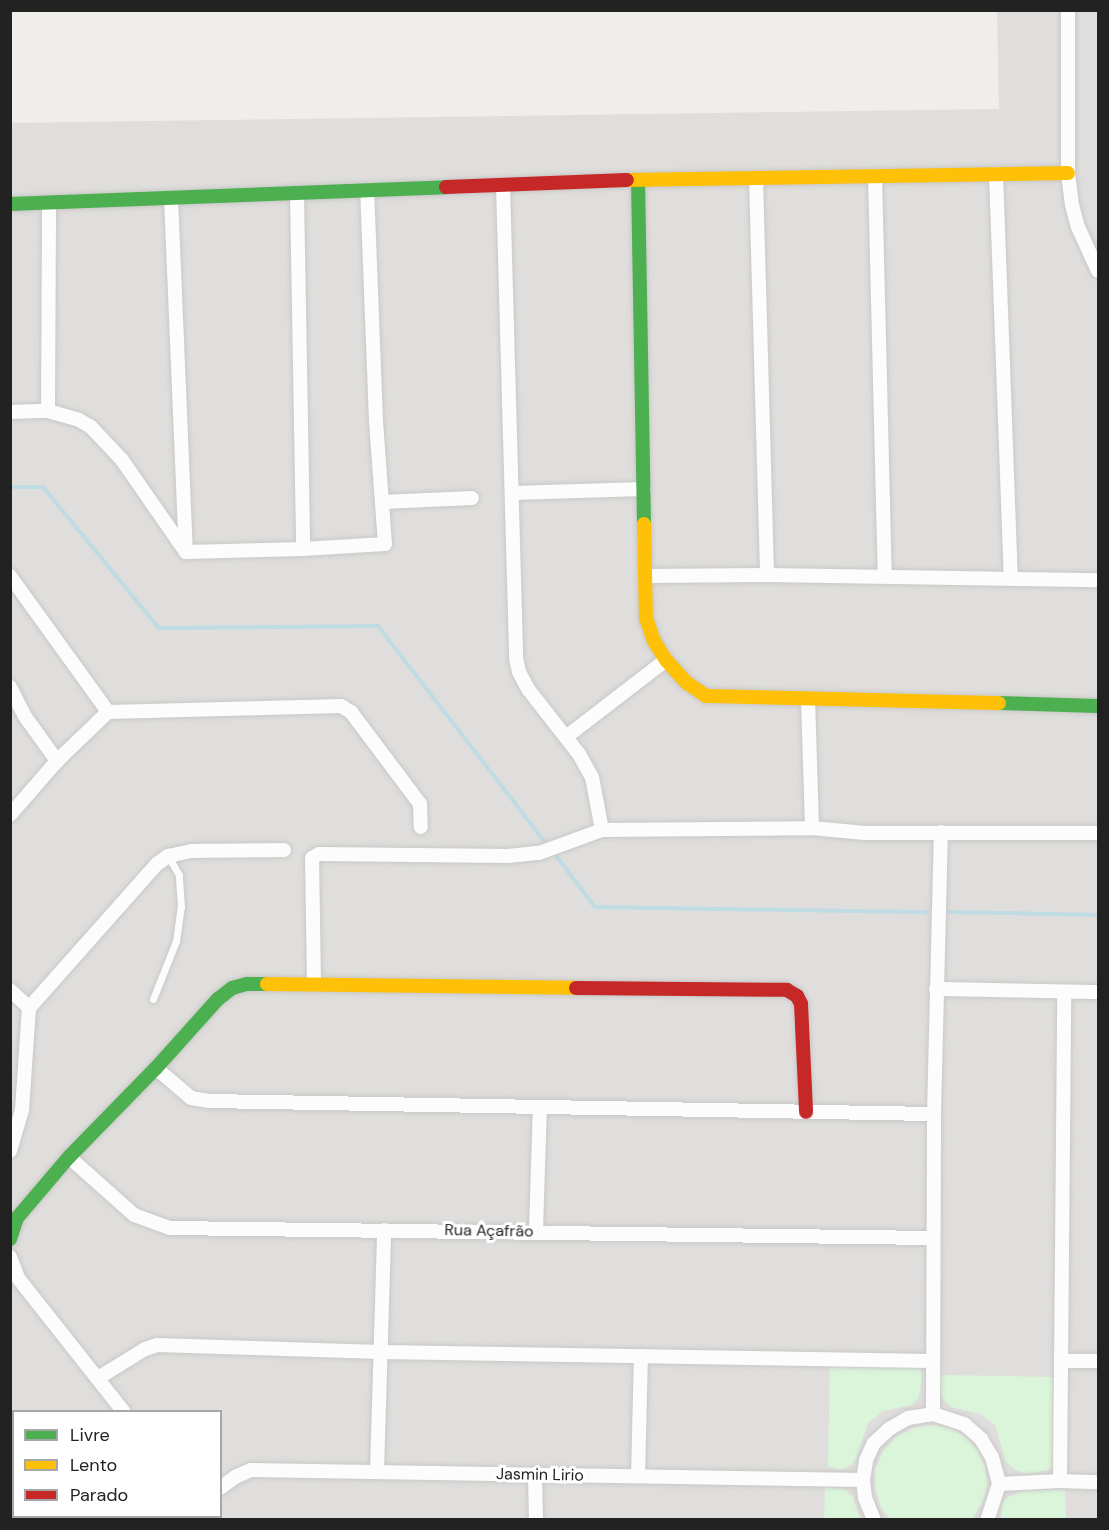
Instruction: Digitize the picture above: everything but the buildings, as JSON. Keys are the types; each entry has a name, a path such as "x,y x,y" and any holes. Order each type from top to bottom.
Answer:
{"street":[{"path":"1068,10 1068,173 1072,205 1078,227 1098,271"},
{"path":"10,204 638,180 1068,173"},
{"path":"996,174 1011,577"},
{"path":"875,176 885,576"},
{"path":"756,178 767,575"},
{"path":"638,180 646,618 654,641 666,660 687,683 706,696 1098,706"},
{"path":"503,185 519,672 528,689 566,737 592,777 602,830"},
{"path":"186,552 385,544 376,421 367,191"},
{"path":"297,194 303,549"},
{"path":"171,198 186,552"},
{"path":"48,411 49,203"},
{"path":"10,412 48,411 79,420 92,427 122,460 186,552"},
{"path":"513,493 644,489"},
{"path":"382,502 472,498"},
{"path":"10,576 108,712"},
{"path":"645,576 1011,577 1098,580"},
{"path":"566,737 666,660"},
{"path":"10,687 24,715 57,761"},
{"path":"808,699 812,828"},
{"path":"10,814 57,761 108,712 341,706 351,712 420,804 421,827"},
{"path":"314,983 312,858 314,855 508,856 539,853 568,845 602,830 812,828 865,833 1098,833"},
{"path":"933,1414 934,1114 941,832"},
{"path":"10,1151 22,1110 28,1008 157,864 168,856 191,851 284,850"},
{"path":"10,1239 17,1218 69,1157 156,1068 218,999 232,988 247,984 787,990 797,996 801,1004 806,1112"},
{"path":"936,988 1098,992"},
{"path":"10,990 28,1008"},
{"path":"1060,1481 1064,992"},
{"path":"156,1068 191,1098 209,1101 934,1114"},
{"path":"536,1231 540,1107"},
{"name":"Rua Açafrão","path":"69,1157 134,1215 170,1227 933,1238"},
{"path":"377,1472 384,1230"},
{"path":"10,1257 18,1278 122,1410"},
{"path":"98,1378 145,1349 157,1345 381,1352 932,1361"},
{"path":"638,1476 641,1356"},
{"path":"1061,1361 1098,1361"},
{"path":"874,1520 865,1498 863,1480 866,1460 874,1443 889,1429 908,1418 933,1414 964,1424 981,1439 992,1457 999,1484 987,1520"},
{"name":"Jasmin Lirio","path":"222,1487 235,1477 251,1470 863,1480"},
{"path":"535,1475 536,1520"},
{"path":"999,1484 1098,1482"}],"lane":[{"path":"153,999 176,941 181,907 179,874 168,856"}],"shaded area":[{"path":"997,11 1098,11 1098,1519 11,1519 10,123 999,109"}],"green space":[{"path":"830,1363 919,1366 922,1376 919,1397 912,1405 883,1411 868,1423 855,1461 847,1468 838,1470 828,1466"},
{"path":"939,1375 1054,1377 1055,1461 1049,1470 1026,1474 1015,1470 1006,1462 995,1425 980,1414 951,1407 942,1398 938,1388"},
{"path":"932,1425 950,1428 965,1437 977,1450 985,1466 987,1484 983,1501 972,1519 890,1519 881,1508 875,1489 875,1469 883,1451 896,1437 913,1428"},
{"path":"825,1486 845,1490 853,1497 860,1519 824,1520"},
{"path":"1024,1490 1065,1490 1066,1519 1001,1519 1002,1505 1006,1498"}],"waterway":[{"path":"10,487 43,487 159,628 378,626 546,843"},
{"path":"557,857 595,907 928,912"},
{"path":"948,912 1098,915"}],"traffic: fast":[{"path":"638,180 644,524"},
{"path":"10,204 446,187"},
{"path":"999,703 1098,706"},
{"path":"10,1239 17,1218 69,1157 156,1068 218,999 232,988 247,984 267,984"}],"traffic: slow":[{"path":"627,180 1068,173"},
{"path":"644,524 646,618 654,641 666,660 687,683 706,696 999,703"},
{"path":"267,984 576,988"}],"traffic: jam":[{"path":"446,187 627,180"},
{"path":"576,988 787,990 797,996 801,1004 806,1112"}]}
